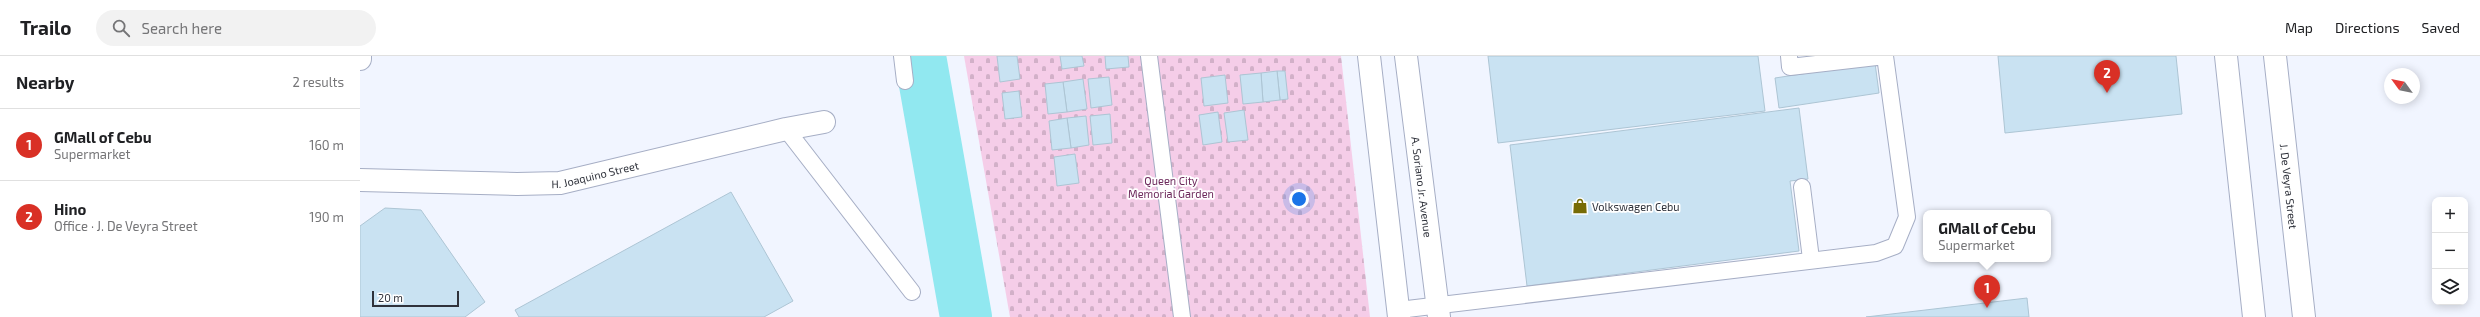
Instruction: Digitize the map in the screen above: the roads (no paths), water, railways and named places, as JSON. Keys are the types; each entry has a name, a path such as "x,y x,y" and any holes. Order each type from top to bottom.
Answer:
{"street":[{"path":"1369,56 1399,314"},
{"name":"A. Soriano Jr. Avenue","path":"1406,56 1438,311"},
{"path":"2226,56 2254,317"},
{"name":"J. De Veyra Street","path":"2275,56 2304,317"},
{"name":"H. Joaquino Street","path":"360,180 517,184 560,183 786,129 824,122"}],"lane":[{"path":"902,56 905,81"},
{"path":"1149,56 1182,317"},
{"path":"1399,314 1438,311 1811,259 1876,253 1895,246 1907,217 1885,56 1790,67 1788,56"},
{"path":"786,129 912,292"},
{"path":"1802,187 1811,259"}],"waterway":[{"path":"920,56 966,317"}],"place":[{"name":"Hino","path":"2107,93"},
{"name":"Volkswagen Cebu","path":"1580,206"},
{"name":"GMall of Cebu","path":"1987,308"}],"park label":[{"name":"Queen City Memorial Garden","path":"1171,186"}]}
